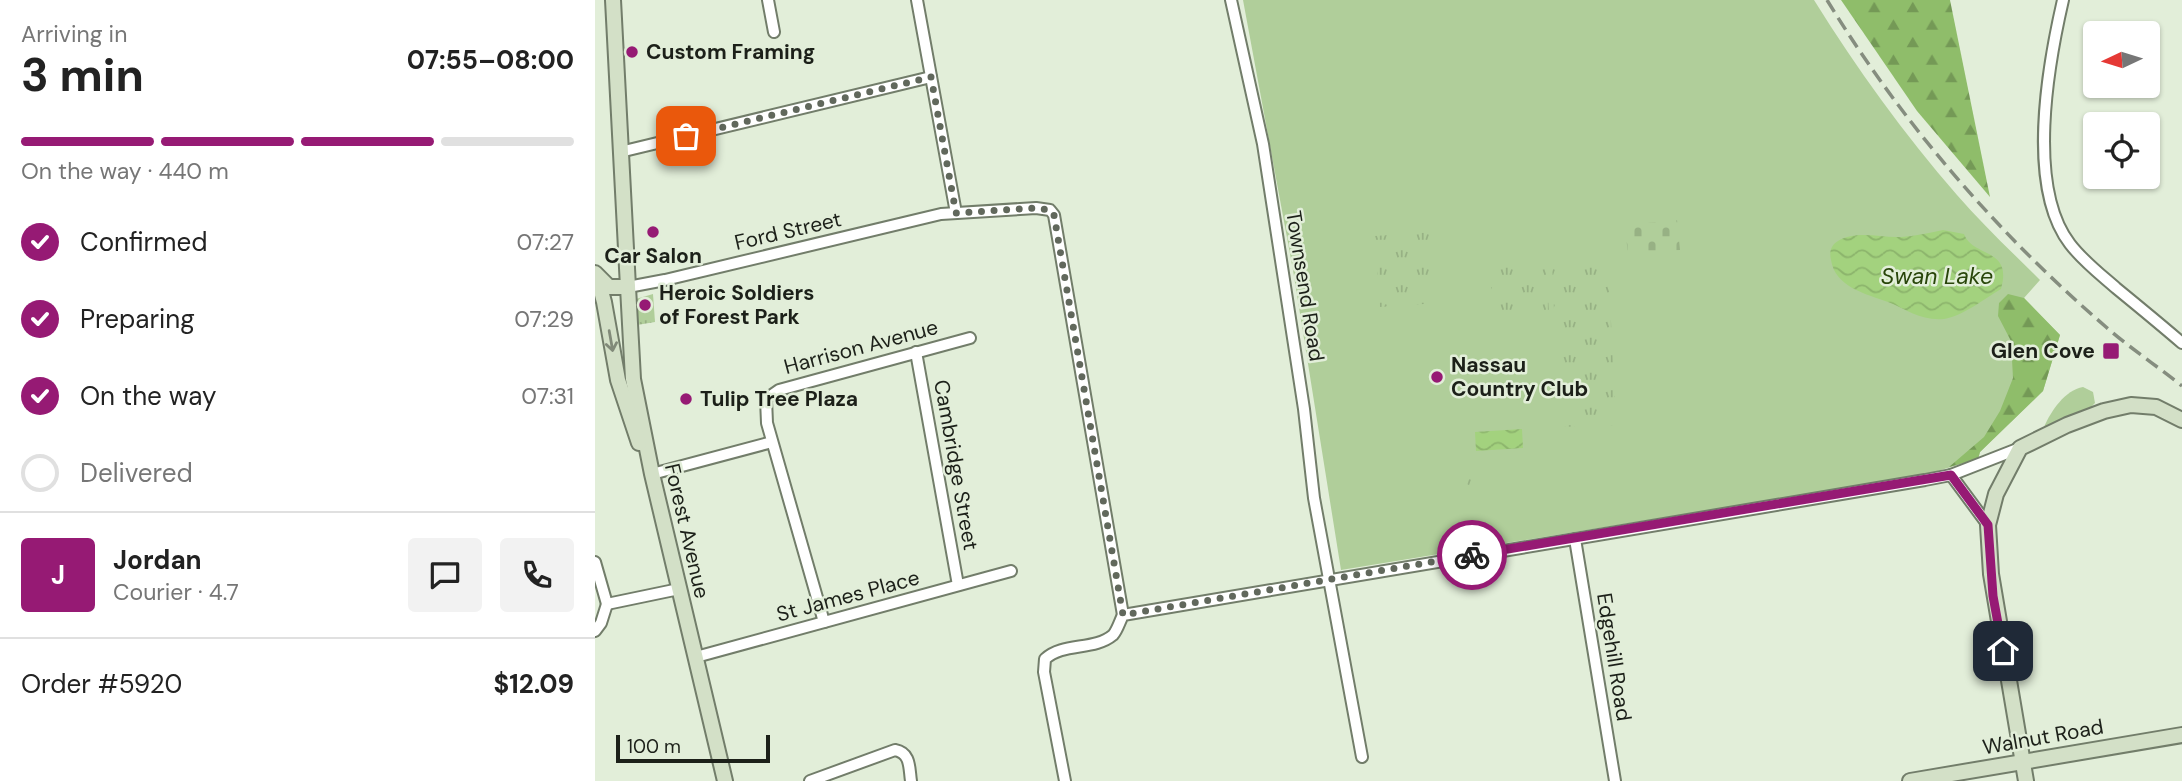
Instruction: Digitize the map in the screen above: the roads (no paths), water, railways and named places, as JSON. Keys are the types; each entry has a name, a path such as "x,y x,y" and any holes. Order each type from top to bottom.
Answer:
{"main road":[{"name":"Forest Avenue","path":"613,0 633,379 652,474 725,781"},
{"path":"596,274 609,287 628,287"},
{"path":"596,274 604,302 618,380 652,474"},
{"path":"2026,781 1993,596 1988,525 1996,494 2020,448 2067,425 2104,411 2131,405 2156,407 2182,420"},
{"name":"Walnut Road","path":"1910,781 2182,735"}],"street":[{"path":"768,0 774,32"},
{"path":"916,0 956,213"},
{"name":"Townsend Road","path":"1231,0 1263,144 1304,409 1314,498 1363,757"},
{"path":"2063,0 2044,108 2047,169 2053,214 2069,244 2085,261 2182,343"},
{"path":"620,152 931,77"},
{"name":"Ford Street","path":"628,287 665,281 941,214 1036,208 1050,210 1054,215 1123,615"},
{"name":"Harrison Avenue","path":"772,442 765,402 773,393 970,338"},
{"name":"Cambridge Street","path":"916,352 958,585"},
{"path":"652,474 772,442 824,622"},
{"path":"1065,781 1044,672 1045,659 1056,652 1113,635 1123,615 1951,475 2020,448"},
{"path":"1951,475 1988,525"},
{"name":"Edgehill Road","path":"1575,539 1615,781"},
{"path":"595,562 607,604 601,623 595,631"},
{"name":"St James Place","path":"696,657 1011,571"},
{"path":"607,604 679,589"},
{"path":"810,781 895,750 902,751 907,756 911,781"}],"water":[{"name":"Swan Lake","path":"1943,230 1964,234 1975,247 1997,259 2002,266 2003,276 2001,289 1966,311 1944,319 1915,314 1853,288 1839,277 1830,257 1831,249 1836,243 1853,236 1901,237"},
{"path":"1522,429 1523,448 1476,451 1475,432"}],"railway":[{"path":"1827,0 1856,46 1919,133 1990,215 2027,254 2106,327 2182,386"}],"place":[{"name":"Custom Framing","path":"632,52"},
{"name":"Car Salon","path":"653,232"},
{"name":"Heroic Soldiers of Forest Park","path":"645,305"},
{"name":"Glen Cove","path":"2111,351"},
{"name":"Nassau Country Club","path":"1437,377"},
{"name":"Tulip Tree Plaza","path":"686,399"}]}
